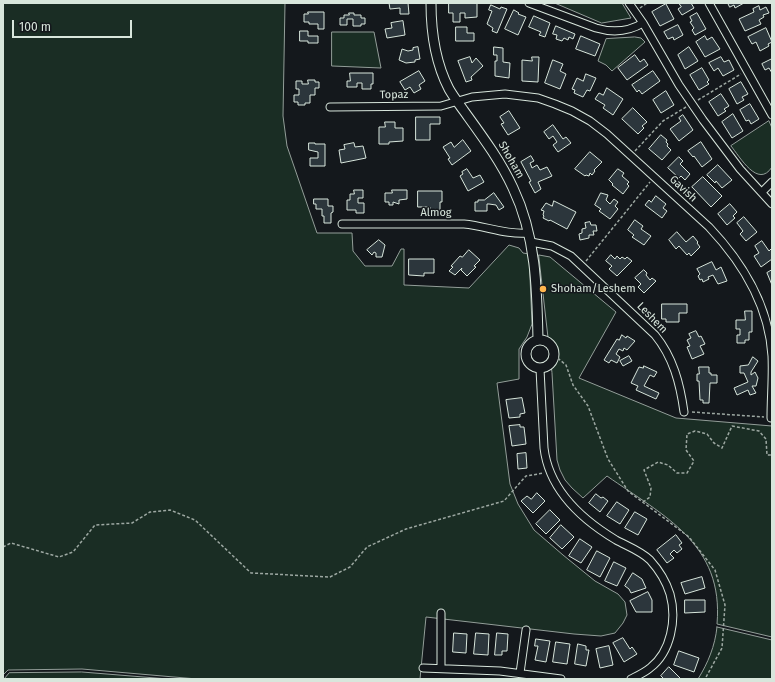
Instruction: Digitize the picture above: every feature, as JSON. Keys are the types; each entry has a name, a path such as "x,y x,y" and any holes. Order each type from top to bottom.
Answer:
{"street":[{"name":"Shoham","path":"431,3 431,26 434,46 449,88 504,169 521,208 530,238 536,284 538,340"},
{"path":"529,3 606,31 633,29 643,23"},
{"path":"629,3 643,23 671,73 703,120 740,169 772,204"},
{"path":"709,3 772,115"},
{"name":"Gavish","path":"458,101 472,97 505,94 538,98 578,114 607,134 720,239 740,264 754,290 765,317 772,357 771,418"},
{"name":"Topaz","path":"330,107 437,106 458,101"},
{"path":"762,192 772,182"},
{"name":"Almog","path":"342,224 464,224 481,226 530,238"},
{"name":"Leshem","path":"530,238 556,247 571,256 661,342 670,358 676,375 684,412"},
{"path":"538,340 548,343 554,351 554,355 547,367 540,369 529,364 525,356 531,343 538,340"},
{"path":"540,369 545,460 550,473 564,496 584,517 648,559 662,575 670,594 673,614 671,634 664,653 650,668 631,679"},
{"path":"441,613 441,668"},
{"path":"520,673 526,630"},
{"path":"423,668 484,670 561,679"}],"path":[{"path":"582,266 654,177"},
{"path":"554,355 566,366 573,385 588,406 608,459 628,491 689,537 715,570 725,605 722,648 706,679"},
{"path":"684,412 771,418"},
{"path":"643,502 650,497 651,488 644,470 648,467 658,462 668,465 677,473 687,473 694,461 686,450 686,434 695,431 707,434 714,443 722,448 732,426 759,431 766,439 767,455 772,455"},
{"path":"3,547 10,543 59,557 73,552 95,525 132,523 150,512 170,510 195,520 251,573 330,577 350,566 367,547 406,529 504,501 526,476 550,473"}],"green space":[{"path":"3,3 285,3 283,116 287,146 317,233 352,233 353,251 365,266 392,266 401,249 404,249 404,285 469,288 509,245 519,248 523,253 529,254 532,324 527,337 519,349 519,379 497,383 510,484 518,504 534,530 595,581 618,594 625,602 627,615 615,633 601,636 574,634 426,617 420,679 197,679 82,669 8,670 3,675"},
{"path":"555,3 622,3 631,18 602,23"},
{"path":"332,32 374,32 381,68 332,66"},
{"path":"641,38 645,42 612,71 606,65 598,61 606,39"},
{"path":"769,121 772,128 772,167 767,173 761,175 750,169 731,146"},
{"path":"539,255 550,257 616,312 579,378 676,418 772,426 772,637 717,624 717,596 711,573 700,553 686,535 669,519 607,476 583,498 565,480 557,460 552,373"},
{"path":"717,627 772,640 772,679 698,679 705,667 715,641"},
{"path":"82,672 168,679 4,679 9,673"}],"building":[{"path":"389,3 408,3 409,14 400,14 400,8 390,9"},
{"path":"449,3 477,3 477,17 465,18 465,13 460,13 460,22 453,22 453,13 449,13"},
{"path":"679,3 691,3 694,8 682,15 678,9 681,7"},
{"path":"728,3 744,3 735,8 734,5 730,7"},
{"path":"666,4 674,19 660,26 652,12"},
{"path":"491,5 500,9 501,7 507,9 497,33 492,31 493,28 487,24 492,11 489,10"},
{"path":"759,6 760,10 766,7 769,13 763,15 764,17 759,20 761,24 745,31 739,19 754,12 753,9"},
{"path":"514,10 519,13 518,14 526,17 518,35 505,29"},
{"path":"308,12 324,12 324,29 318,29 318,24 309,24 309,22 304,22 304,14 308,14"},
{"path":"349,13 361,15 361,18 365,18 365,24 361,24 361,26 353,26 353,19 347,19 347,25 340,25 340,18 344,18 344,15 349,15"},
{"path":"697,13 706,29 695,35 692,30 694,28 690,22 692,21 690,17"},
{"path":"534,16 550,23 545,37 539,35 541,32 529,27"},
{"path":"403,21 405,35 387,38 385,29 392,28 391,23"},
{"path":"678,25 683,35 674,40 673,37 668,39 664,32"},
{"path":"556,26 575,34 573,39 569,37 568,40 564,38 562,41 556,39 557,35 553,34"},
{"path":"456,27 467,27 467,33 474,33 474,41 456,41"},
{"path":"766,28 772,42 768,44 769,46 760,51 756,42 752,44 748,37"},
{"path":"300,31 308,31 308,36 318,36 318,43 300,41"},
{"path":"581,36 600,44 595,56 576,49"},
{"path":"705,36 707,40 712,37 720,49 705,57 696,42"},
{"path":"418,47 420,59 415,60 415,62 406,63 399,60 402,49 408,51"},
{"path":"494,47 503,48 503,62 510,63 509,78 495,76 495,61 497,61 497,55 494,55"},
{"path":"689,47 698,61 685,69 678,55"},
{"path":"635,55 640,62 644,59 648,65 627,80 618,68"},
{"path":"470,57 472,63 476,58 483,66 471,77 472,80 466,82 458,61"},
{"path":"532,57 539,57 538,82 522,81 522,60 532,61"},
{"path":"721,57 724,62 729,60 734,70 723,76 718,68 714,71 709,63"},
{"path":"772,59 772,73 769,68 765,70 762,64"},
{"path":"553,60 563,64 560,71 566,74 560,89 545,83"},
{"path":"702,68 709,80 707,82 709,84 699,90 690,75"},
{"path":"419,71 425,81 419,85 421,89 414,93 410,87 405,90 400,82"},
{"path":"653,71 660,81 642,94 639,90 637,92 632,85"},
{"path":"350,73 373,73 373,84 371,84 371,89 362,89 362,83 357,83 357,87 347,87 347,81 350,81"},
{"path":"586,74 596,78 590,91 587,90 583,97 574,93 575,90 572,89 577,78 583,81"},
{"path":"308,80 315,80 315,82 319,82 319,88 315,88 315,95 310,95 310,103 298,105 298,102 294,102 294,95 299,95 299,89 296,89 296,81 302,81 302,84 308,84"},
{"path":"741,82 748,94 742,97 744,100 737,104 729,89"},
{"path":"607,88 623,99 613,115 603,108 605,105 595,99 599,93 603,95"},
{"path":"666,91 674,105 661,113 653,100"},
{"path":"721,94 729,106 724,109 726,111 718,116 709,102"},
{"path":"750,104 759,119 751,124 749,120 746,121 740,110"},
{"path":"633,108 647,122 642,126 644,128 638,134 622,119"},
{"path":"509,111 520,128 508,135 501,124 504,123 500,117"},
{"path":"733,114 743,131 732,138 722,122"},
{"path":"683,115 693,130 679,141 670,129 681,121 679,118"},
{"path":"416,117 440,117 440,124 430,124 430,140 416,140"},
{"path":"385,122 395,122 395,128 403,128 403,141 389,142 389,144 379,144 379,127 385,127"},
{"path":"553,125 563,139 566,137 571,143 558,152 553,145 557,142 553,136 549,139 544,132"},
{"path":"661,135 667,140 667,146 671,150 662,160 649,149"},
{"path":"463,140 471,151 452,165 448,159 450,158 443,147 451,142 454,147"},
{"path":"701,142 712,159 702,167 694,156 693,157 688,151"},
{"path":"309,143 325,144 325,166 310,166 310,158 318,158 318,152 309,150"},
{"path":"354,143 355,147 363,146 366,158 341,163 339,150 345,149 344,145"},
{"path":"590,152 602,162 594,170 595,171 592,175 590,173 589,176 585,176 575,169"},
{"path":"531,156 534,161 530,163 532,168 537,165 540,170 547,167 552,176 538,182 541,189 535,193 529,182 531,181 521,162"},
{"path":"679,157 683,161 680,164 690,174 685,180 681,176 679,178 668,168"},
{"path":"718,165 732,180 722,188 716,181 715,183 707,175"},
{"path":"467,169 473,178 480,175 484,182 468,191 460,176 463,174 462,172"},
{"path":"618,169 624,173 622,176 629,182 627,184 629,186 623,194 612,185 613,184 609,180"},
{"path":"703,177 722,196 711,207 692,187"},
{"path":"354,190 363,190 363,198 358,198 358,203 364,203 364,213 356,213 356,210 347,210 347,200 350,200 350,194 354,194"},
{"path":"392,190 407,190 407,199 399,200 399,204 393,202 393,205 389,205 389,202 385,202 385,193 392,193"},
{"path":"418,191 442,191 440,211 430,211 430,207 418,207"},
{"path":"494,193 504,207 499,210 496,205 487,204 487,211 475,211 475,202 478,202 478,200 484,200"},
{"path":"601,193 608,195 606,200 610,204 614,199 618,202 615,206 618,209 610,219 599,211 601,209 595,205"},
{"path":"656,196 666,204 663,208 667,211 662,218 645,205 649,200 651,202"},
{"path":"314,199 328,199 328,206 333,206 331,223 324,223 322,209 316,209"},
{"path":"554,201 576,212 567,229 543,218 544,211 541,210 546,203 552,206"},
{"path":"730,204 737,212 733,216 735,218 727,225 718,214"},
{"path":"744,217 757,232 746,241 740,234 743,231 737,223"},
{"path":"635,220 643,226 641,229 651,236 644,245 632,237 634,235 628,230"},
{"path":"590,222 591,225 596,225 597,231 593,231 594,235 589,235 589,238 580,240 579,234 582,233 582,229 586,228 585,223"},
{"path":"677,232 686,242 693,236 698,242 697,243 700,247 691,256 689,253 687,255 679,246 676,249 669,240"},
{"path":"379,240 385,245 382,257 376,257 376,253 374,252 372,255 367,250"},
{"path":"762,241 769,251 772,248 772,259 761,267 754,256 759,253 755,246"},
{"path":"469,250 480,260 474,266 476,267 467,276 461,270 462,268 455,275 449,271 453,267 451,266 460,256 462,257"},
{"path":"611,255 615,259 617,256 620,259 622,257 625,259 627,257 632,261 617,276 609,269 612,266 606,261"},
{"path":"409,259 434,259 434,273 424,273 424,276 409,275"},
{"path":"712,262 716,270 721,267 727,281 718,284 713,275 708,277 709,279 703,282 702,279 700,280 698,276 700,274 697,269"},
{"path":"644,270 650,280 652,278 656,281 644,293 638,287 641,284 635,278"},
{"path":"772,270 772,285 767,273"},
{"path":"662,304 687,304 687,313 679,313 679,322 666,322 666,319 662,319"},
{"path":"745,311 752,311 752,332 749,332 749,340 745,340 745,343 737,343 737,335 740,335 740,329 736,329 736,320 745,320"},
{"path":"696,331 699,337 701,336 705,344 700,346 704,354 692,359 687,347 690,346 687,340 691,338 689,334"},
{"path":"622,335 635,341 627,350 624,348 623,351 619,349 616,354 620,357 617,363 611,360 609,363 604,360 617,339 619,340"},
{"path":"629,356 632,361 623,366 620,361"},
{"path":"753,357 758,361 751,372 751,375 755,372 758,378 756,386 752,386 756,393 750,395 748,390 737,395 734,388 748,382 744,373 740,373 740,366 748,365"},
{"path":"644,366 657,372 654,377 650,375 644,386 659,393 656,399 636,390 638,386 631,383 639,367 643,368"},
{"path":"699,367 709,367 709,373 711,373 711,375 717,375 717,383 710,383 709,403 703,403 703,400 700,400 699,381 697,381"},
{"path":"522,398 525,413 520,414 520,417 509,418 506,400"},
{"path":"520,425 520,427 524,427 526,444 512,446 509,426"},
{"path":"526,453 527,468 518,469 517,454"},
{"path":"537,493 545,501 533,513 521,501 527,496 531,499"},
{"path":"596,494 608,501 600,512 589,503"},
{"path":"617,502 629,510 620,524 607,516"},
{"path":"550,510 560,520 546,534 536,524"},
{"path":"635,512 647,519 638,535 625,528"},
{"path":"561,525 574,537 562,549 550,538"},
{"path":"676,535 682,543 679,545 682,549 677,553 674,550 670,554 674,558 667,563 657,550"},
{"path":"580,539 592,547 581,563 569,556"},
{"path":"597,551 610,558 600,577 587,570"},
{"path":"614,562 626,568 617,586 605,581"},
{"path":"633,573 642,579 646,588 631,593 625,586"},
{"path":"702,577 705,588 685,594 681,583"},
{"path":"648,592 652,600 652,612 636,612 630,601"},
{"path":"685,600 705,600 705,612 685,613"},
{"path":"454,633 467,634 466,653 453,652"},
{"path":"476,633 489,634 488,655 474,654"},
{"path":"497,633 508,634 507,651 502,651 502,655 495,655"},
{"path":"623,638 630,649 632,647 637,654 624,662 613,643"},
{"path":"536,639 550,641 546,662 535,660 538,646 535,646"},
{"path":"556,642 570,644 567,664 553,662"},
{"path":"578,644 586,646 586,650 589,650 586,666 575,664"},
{"path":"609,646 613,665 600,668 596,649"},
{"path":"679,651 699,658 694,672 674,665"},
{"path":"669,667 681,679 664,679 661,676"}],"place":[{"name":"Shoham/Leshem","path":"543,289"}]}
